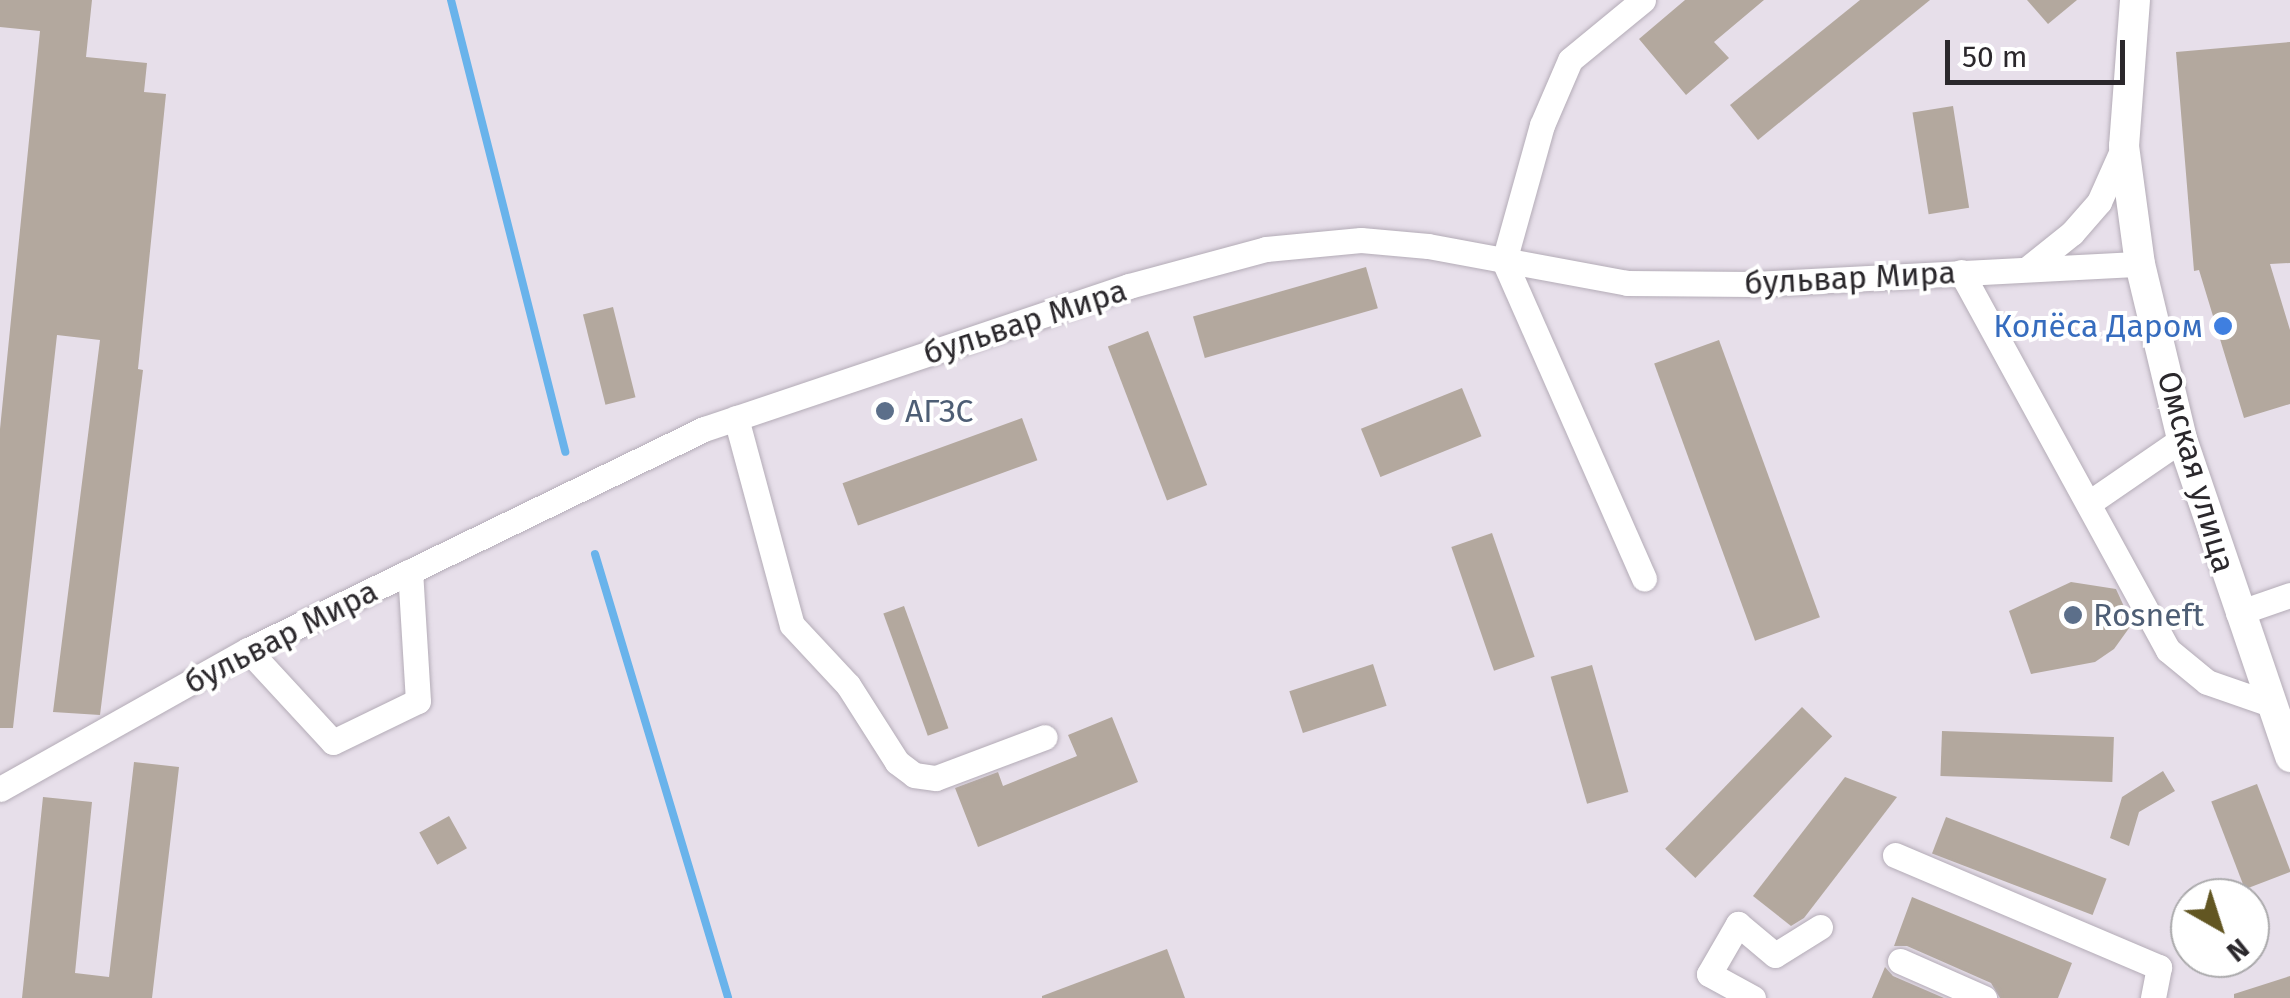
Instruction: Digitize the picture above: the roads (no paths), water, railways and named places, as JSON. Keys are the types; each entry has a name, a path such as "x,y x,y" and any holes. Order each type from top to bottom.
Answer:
{"main road":[{"name":"Омская улица","path":"2136,0 2124,146 2140,264 2182,439 2290,758"}],"street":[{"path":"1643,0 1570,60 1542,126 1504,261 1644,578"},
{"path":"2027,269 2072,233 2099,202 2124,146"},
{"name":"бульвар Мира","path":"0,790 248,650 704,429 1128,286 1266,249 1361,240 1626,283 1754,284 2140,264"},
{"path":"1961,272 2168,650 2207,682 2270,704"},
{"path":"736,418 792,625 848,686 897,762 919,777 936,778 1045,737"},
{"path":"2089,503 2182,439"},
{"path":"248,650 333,742 384,718 418,701 410,571"},
{"path":"2238,613 2290,596"},
{"path":"1895,855 2159,967 2153,998"},
{"path":"1753,998 1709,974 1738,924 1775,955 1820,927"},
{"path":"1900,961 1984,998"}],"waterway":[{"path":"451,0 565,452"},
{"path":"595,554 728,998"}],"place":[{"name":"Колёса Даром","path":"2223,326"},
{"name":"АГЗС","path":"885,411"},
{"name":"Rosneft","path":"2073,615"}]}
